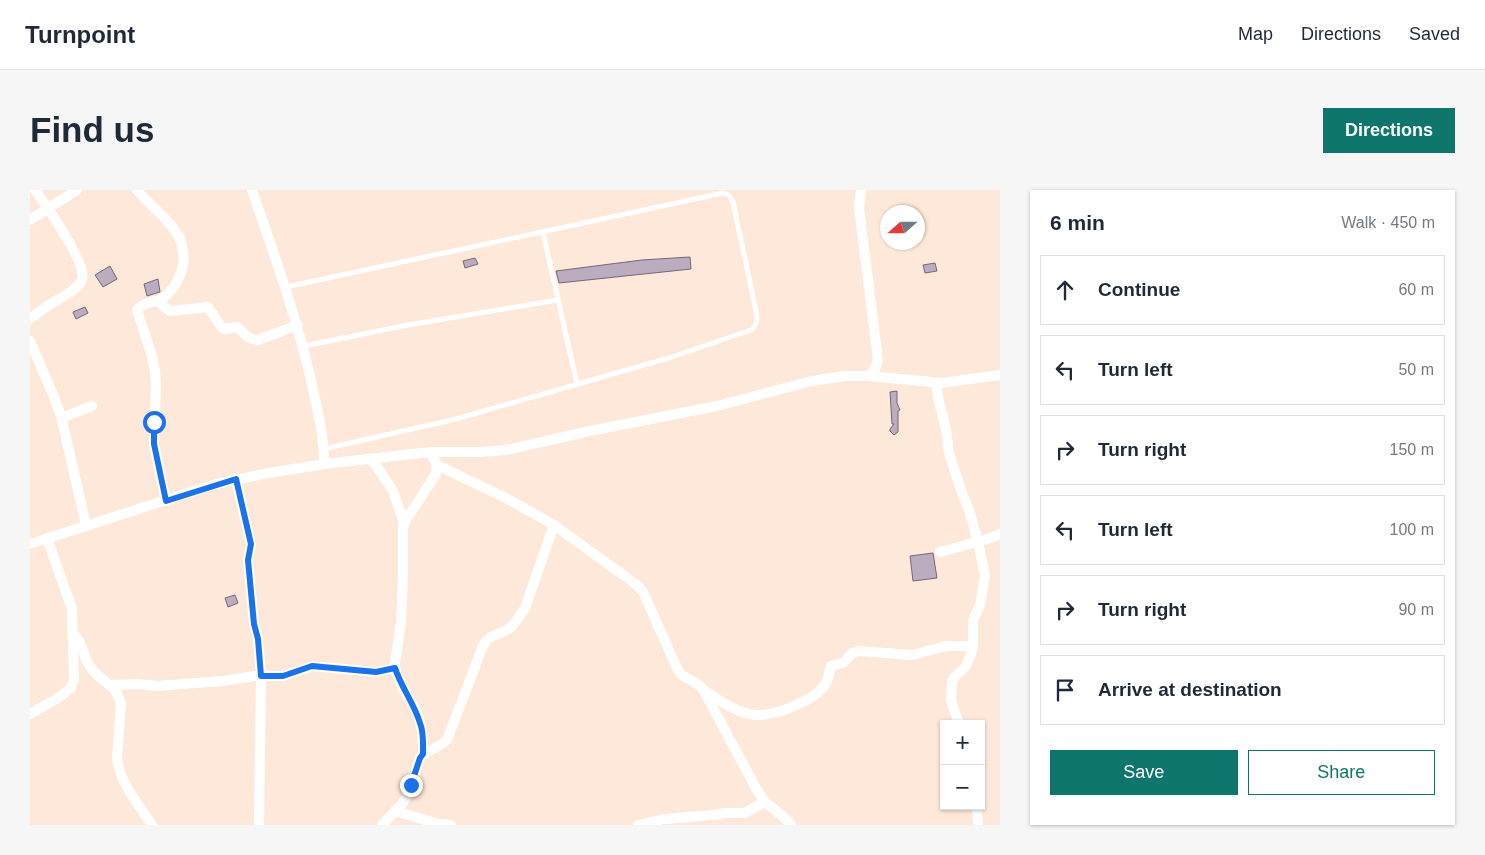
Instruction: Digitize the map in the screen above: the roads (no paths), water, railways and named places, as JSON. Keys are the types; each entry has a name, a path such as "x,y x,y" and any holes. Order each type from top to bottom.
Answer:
{"street":[{"path":"30,319 76,288 83,280 84,274 79,261 48,208 35,190"},
{"path":"30,220 77,190"},
{"path":"137,190 172,227 181,244 183,268 170,292 157,302 143,304 137,310 155,371 154,444 166,501"},
{"path":"252,190 286,287 304,346 319,420 324,450 324,464"},
{"path":"861,190 859,208 878,360 875,369 869,376"},
{"path":"157,302 170,311 208,307 222,328 237,328 246,337 254,340 298,325"},
{"path":"30,341 61,418 86,525"},
{"path":"30,544 236,479 324,464 430,452 506,450 717,406 812,381 845,376 869,376 942,383 1000,375"},
{"path":"936,383 938,402 946,429 949,453 969,510 978,542 984,576 980,605 973,620 973,646 971,654 966,666 952,682 951,700 958,720"},
{"path":"61,418 92,406"},
{"path":"430,452 437,465 506,498 554,525 643,592 679,673 699,685 704,691 765,802 791,825"},
{"path":"370,460 376,465 393,491 404,523 401,622 395,668 420,723 423,733 423,754"},
{"path":"404,523 434,478 437,465"},
{"path":"236,479 251,544 248,560 261,676 259,825"},
{"path":"389,820 408,794 420,758 423,754 447,740 487,639 510,628 520,617 525,608 554,525"},
{"path":"940,552 1000,534"},
{"path":"30,714 58,698 73,685 72,609 47,538"},
{"path":"73,634 80,641 88,664 93,671 116,690 121,704 118,766 128,789 152,825"},
{"path":"704,691 743,712 766,716 782,711 819,693 826,682 831,666 843,663 855,652 864,650 912,655 946,646 973,646"},
{"path":"110,685 139,684 157,686 223,681 255,676 283,676 312,666 376,672 395,668"},
{"path":"638,825 664,819 744,813 765,802"},
{"path":"977,810 978,825"},
{"path":"389,820 451,825"}],"lane":[{"path":"286,287 722,193 729,196 733,202 757,322 751,330 672,357 456,419 324,450"},
{"path":"543,232 577,384"},
{"path":"304,346 399,327 558,300"}]}
